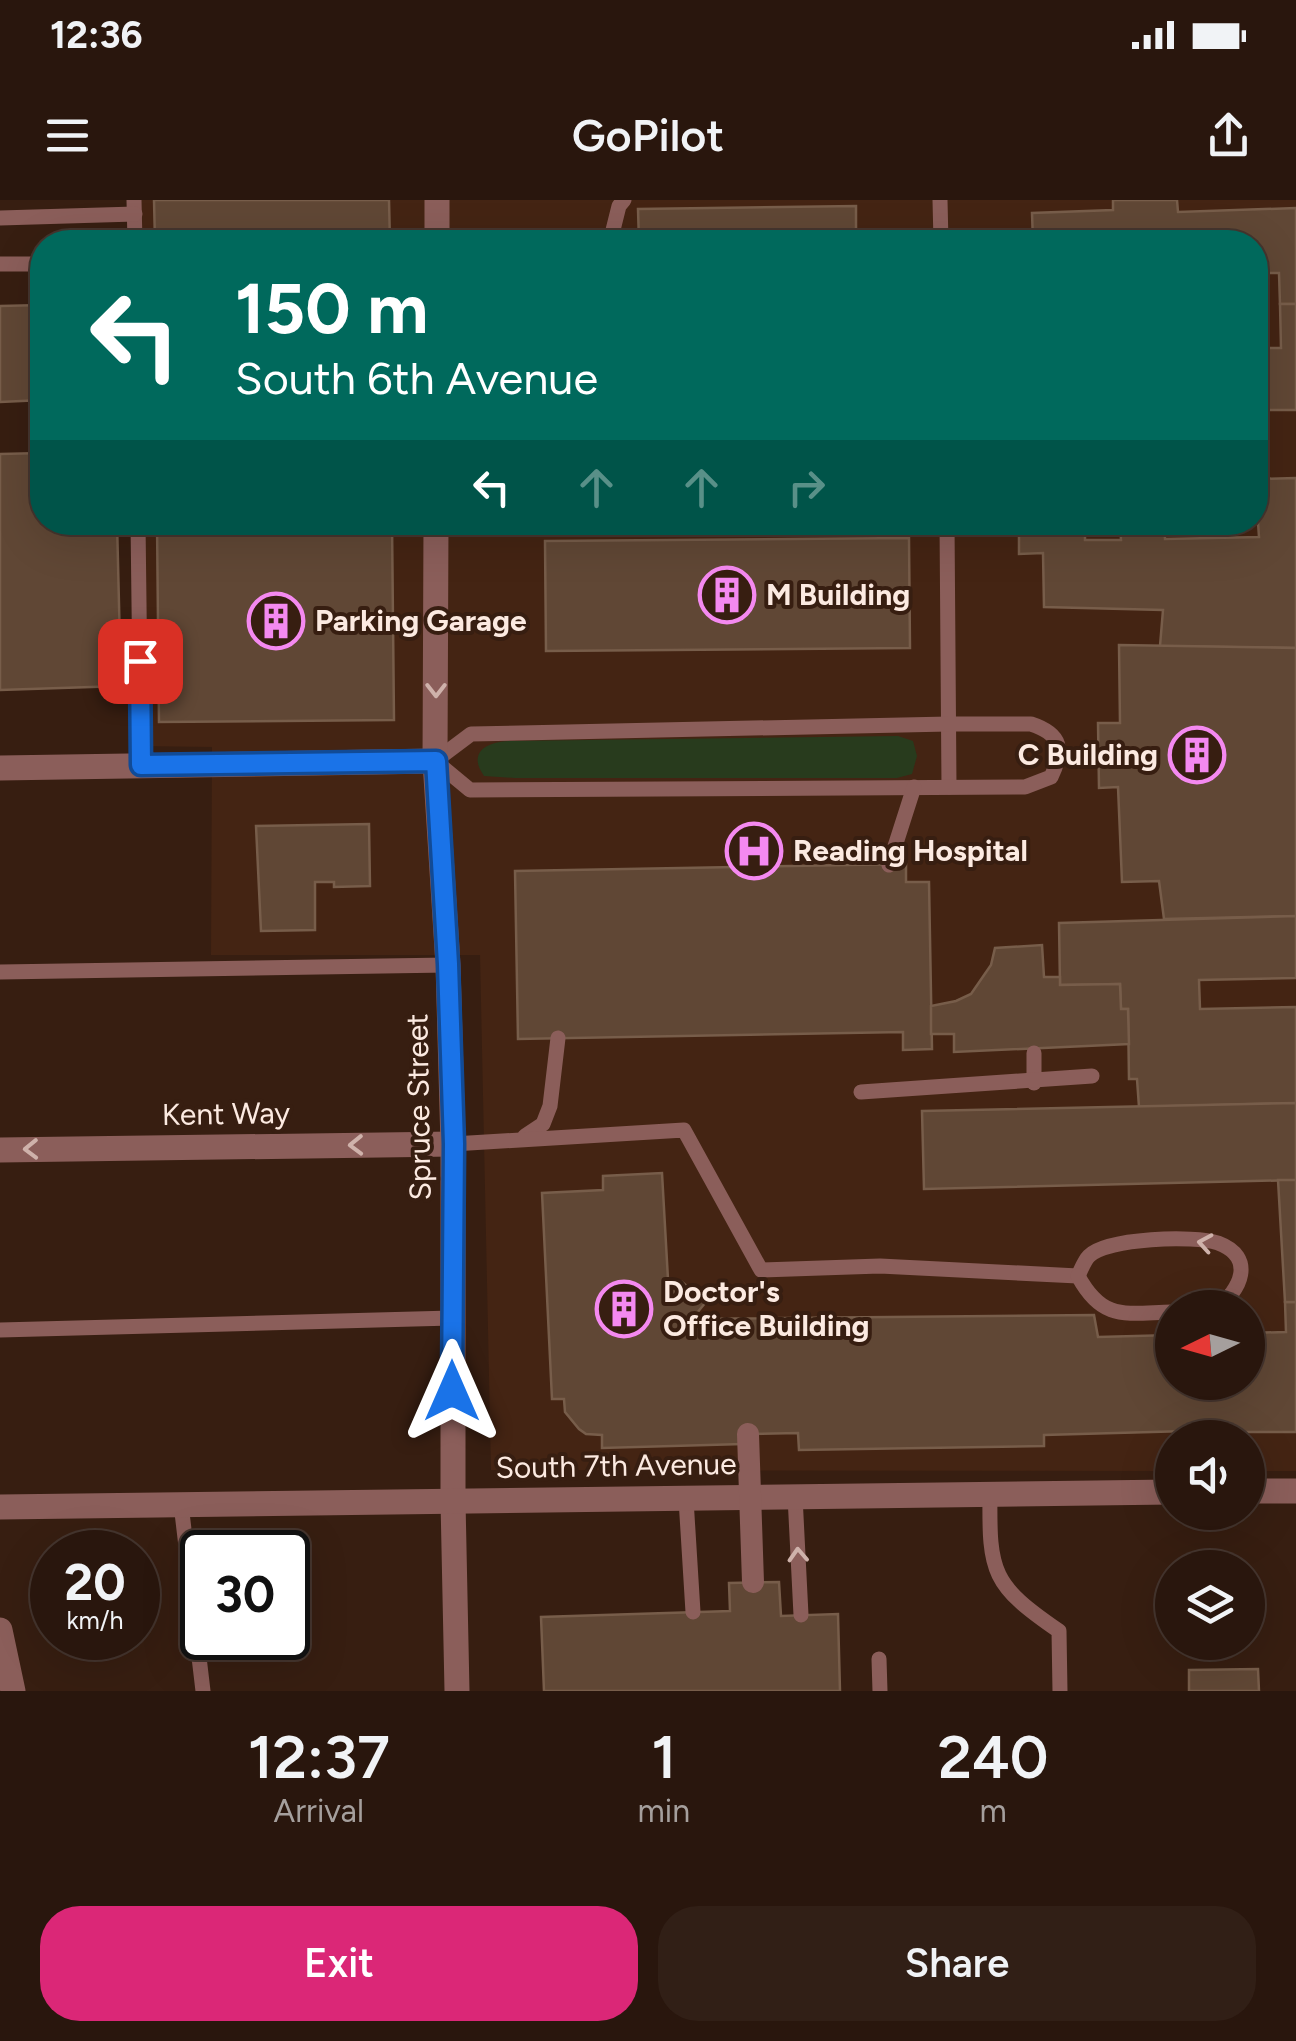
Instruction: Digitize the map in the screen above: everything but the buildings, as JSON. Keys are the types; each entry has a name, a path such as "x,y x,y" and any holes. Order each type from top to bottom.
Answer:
{"street":[{"path":"437,200 437,230"},
{"name":"Spruce Street","path":"436,535 436,761 454,1144 456,1691"},
{"path":"0,768 436,761"},
{"name":"Kent Way","path":"0,1150 454,1144"},
{"path":"748,1434 754,1582"},
{"path":"1265,1492 1296,1491"},
{"name":"South 7th Avenue","path":"0,1506 1155,1492"},
{"path":"0,1630 13,1691"}],"lane":[{"path":"613,230 624,200"},
{"path":"940,200 941,230"},
{"path":"0,218 135,207"},
{"path":"0,264 30,264"},
{"path":"138,535 141,765"},
{"path":"947,535 949,787"},
{"path":"949,724 1031,724 1055,735 1061,748 1051,777 1024,787 470,790 436,761 471,734 949,724"},
{"path":"888,865 914,787"},
{"path":"0,972 448,964"},
{"path":"522,1138 543,1124 550,1106 558,1038"},
{"path":"1034,1053 1034,1082"},
{"path":"861,1092 1092,1076"},
{"path":"454,1144 684,1130 761,1270 880,1266 1078,1276"},
{"path":"1078,1276 1088,1256 1104,1246 1167,1241 1218,1243 1232,1252 1241,1267 1242,1279 1236,1290"},
{"path":"1078,1276 1090,1298 1109,1310 1155,1311"},
{"path":"0,1330 452,1318"},
{"path":"990,1494 992,1564 1010,1594 1059,1631 1060,1691"},
{"path":"795,1496 801,1615"},
{"path":"686,1499 693,1612"},
{"path":"181,1504 203,1691"},
{"path":"879,1660 880,1691"}],"shaded area":[{"name":"Reading Hospital","path":"138,200 1296,200 1296,1471 1265,1471 1265,1420 1155,1420 1155,1471 491,1470 480,955 211,955 212,747 139,746 139,535 1268,535 1268,230 138,230"}],"green space":[{"path":"898,736 913,741 917,756 912,774 897,778 515,778 484,776 478,761 487,746 509,741"}],"place":[{"name":"M Building","path":"727,595"},
{"name":"Parking Garage","path":"276,621"},
{"name":"C Building","path":"1197,755"},
{"name":"Reading Hospital","path":"754,851"},
{"name":"Doctor's Office Building","path":"624,1309"}],"route":[{"path":"140,661 141,765 436,761 454,1144 452,1391"}]}
